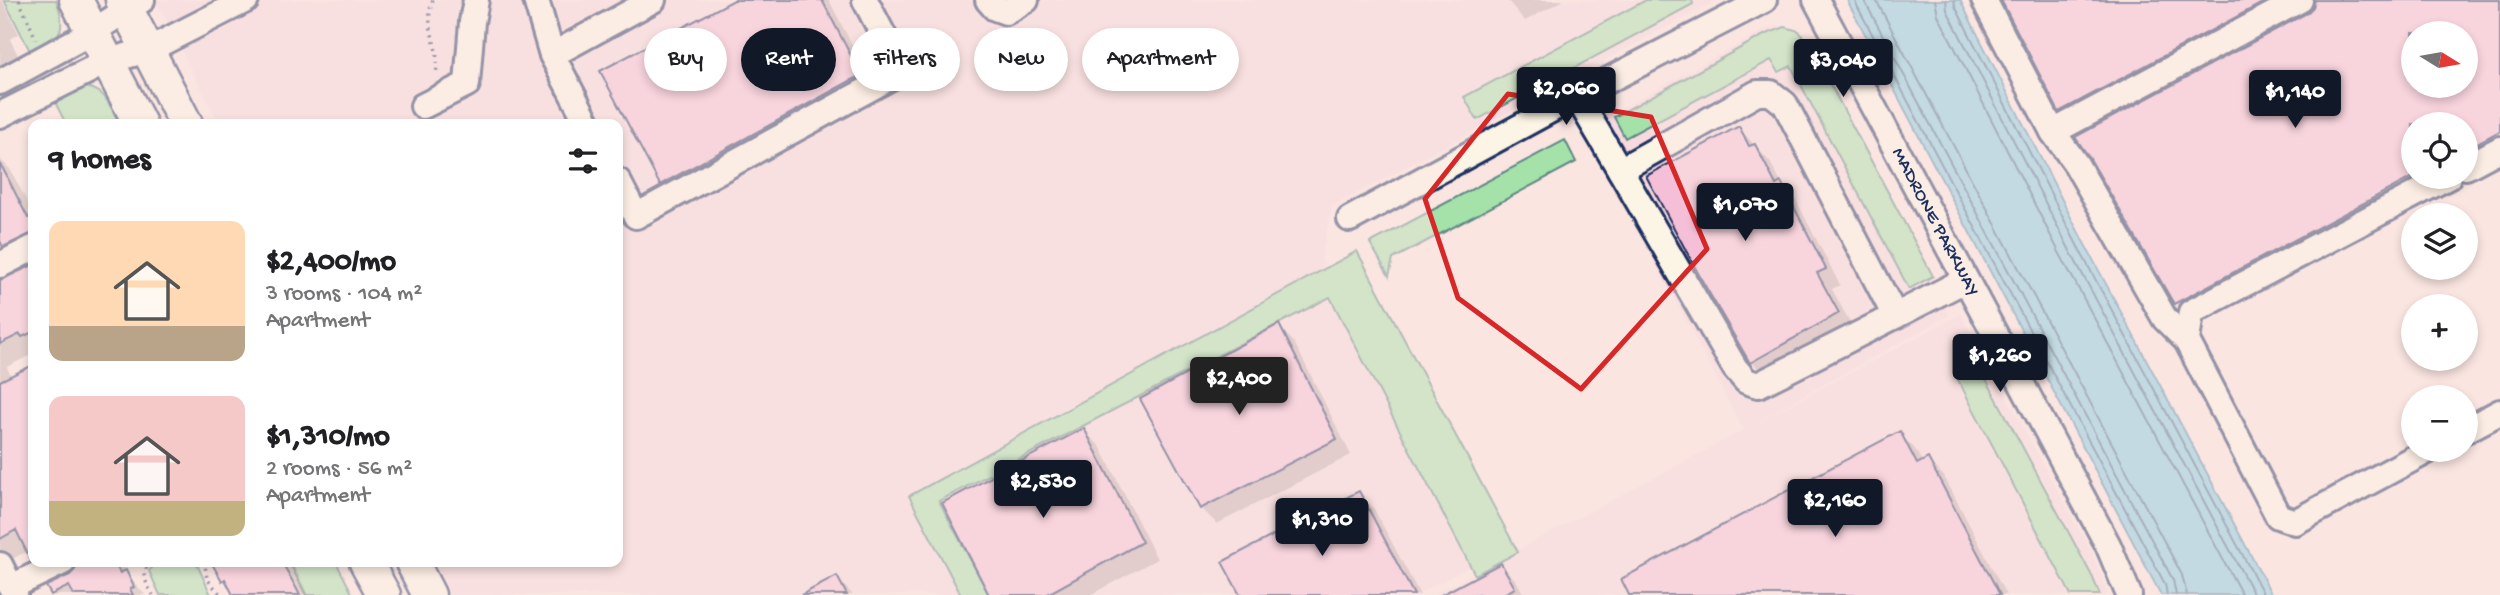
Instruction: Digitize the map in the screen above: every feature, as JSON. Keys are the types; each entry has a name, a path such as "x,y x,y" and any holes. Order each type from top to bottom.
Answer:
{"main road":[{"path":"76,0 137,119"},
{"path":"130,3 148,50 183,119"},
{"path":"369,567 384,595"},
{"path":"415,567 429,595"}],"street":[{"path":"0,115 107,61 148,50 246,0"},
{"path":"423,106 467,84 476,0"},
{"path":"536,0 552,55 585,119"},
{"path":"552,55 653,0"},
{"path":"623,191 636,216 902,71 864,0"},
{"path":"988,0 995,8 1006,12 1027,0"},
{"path":"1350,219 1764,0"},
{"name":"MADRONE PARKWAY","path":"1816,0 2108,545 2129,595"},
{"path":"1984,0 2053,132 2076,164 2165,319 2187,341 2278,516 2295,522 2407,462"},
{"path":"2053,132 2300,0"},
{"path":"0,82 92,32 130,3"},
{"path":"1620,170 1757,93 1771,93 1784,104 1895,316"},
{"path":"1577,97 1735,368 1746,381 1758,385 1965,280"},
{"path":"2478,161 2500,149"},
{"path":"2187,341 2191,312 2425,189"},
{"path":"0,265 28,251"},
{"path":"2478,424 2500,412"},
{"path":"0,565 13,591 54,567"}],"path":[{"path":"19,0 37,42"},
{"path":"433,0 428,22 437,60 436,73"},
{"path":"146,567 145,582 153,595"},
{"path":"203,567 207,579 221,595"}],"highlighted area":[{"path":"1508,94 1651,117 1707,249 1581,389 1458,298 1425,199"}],"shaded area":[{"path":"155,0 1718,0 1332,207 1321,259 1477,562 1417,595 450,595 436,567 623,567 623,119 216,119"},
{"path":"1777,25 1787,26 1802,37 1950,315 1757,422 1961,314 2093,554 2108,595 1433,595 1743,430 1585,128"}],"green space":[{"path":"4,0 56,0 62,20 59,33 49,43 31,53"},
{"path":"1646,0 1692,0 1693,4 1477,120 1464,97"},
{"path":"1785,27 1799,31 1809,45 1933,276 1909,289 1791,66 1779,72 1771,60 1625,138 1614,117 1764,35"},
{"path":"79,87 88,87 105,98 117,119 64,119 54,100"},
{"path":"1565,140 1576,162 1393,259 1389,276 1370,243"},
{"path":"1357,251 1518,552 1475,575 1330,297 939,501 989,595 961,595 909,496"},
{"path":"1978,364 2100,595 2071,595 1956,376"},
{"path":"153,567 198,567 211,595 160,595 149,571"},
{"path":"292,567 339,567 353,595 306,595"}],"water":[{"path":"1847,0 1960,0 2083,241 2272,595 2161,595"}],"building":[{"path":"734,0 822,0 850,54 850,81 836,89 836,28 741,28 741,91 832,91 660,185 600,71 644,48 644,91 727,91 727,28 681,28"},
{"path":"2001,0 2268,0 2059,112"},
{"path":"2315,0 2500,0 2500,131 2478,143 2478,112 2401,112 2401,183 2174,304 2075,137 2307,13"},
{"path":"1739,126 1749,146 1755,144 1776,185 1781,182 1826,269 1817,273 1839,313 1750,363 1646,176"},
{"path":"0,163 28,218 28,235 3,247 0,241"},
{"path":"28,267 28,334 22,337 20,334 0,344 0,280"},
{"path":"1279,324 1337,439 1200,509 1140,399"},
{"path":"28,367 28,555 16,530 0,539 0,381"},
{"path":"1084,428 1142,542 1046,595 989,595 942,503"},
{"path":"1900,431 1917,464 1928,458 2000,595 1629,595 1621,579"},
{"path":"1359,491 1414,595 1240,595 1222,562"},
{"path":"1501,563 1515,588 1502,595 1441,595"},
{"path":"76,567 117,567 120,573 126,570 134,587 130,589 133,595 74,595 69,586 51,595 46,586 70,575"},
{"path":"214,567 285,567 300,595 233,595 225,579 222,581"},
{"path":"837,576 847,595 801,595"}]}
